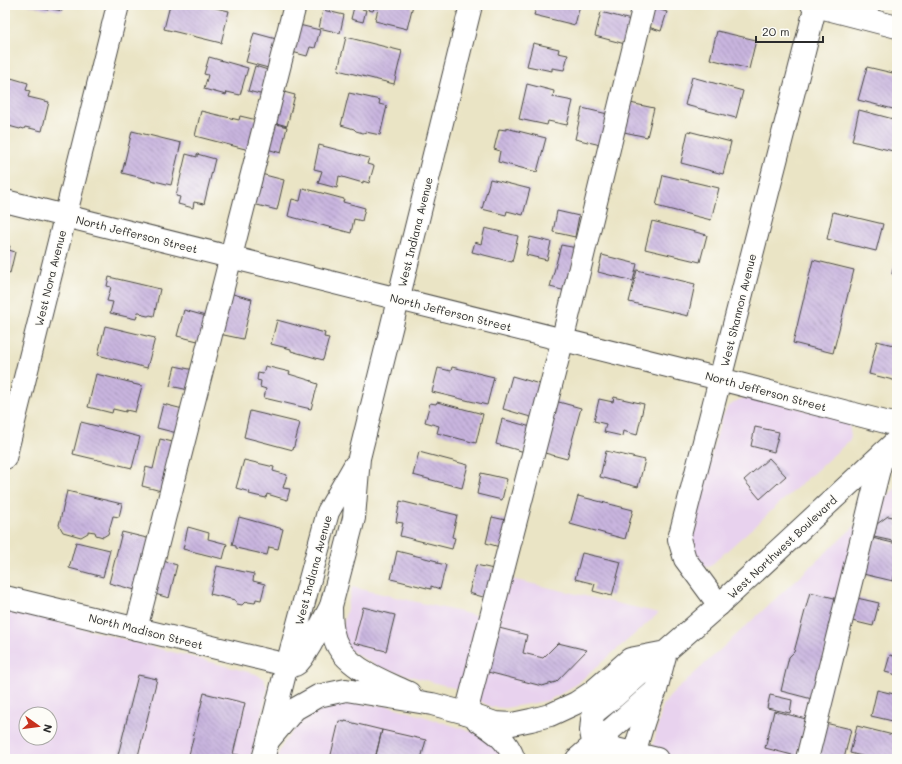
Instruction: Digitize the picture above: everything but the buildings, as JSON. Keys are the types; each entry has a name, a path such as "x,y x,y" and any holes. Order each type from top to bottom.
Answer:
{"street":[{"name":"West Nora Avenue","path":"5,458 118,5"},
{"path":"136,629 295,5"},
{"name":"West Indiana Avenue","path":"287,665 295,665 303,657 331,606 354,518 359,458 471,5"},
{"path":"466,713 562,340 644,5"},
{"path":"815,5 897,27"},
{"name":"West Shannon Avenue","path":"719,605 684,559 679,539 815,5"},
{"name":"North Jefferson Street","path":"5,201 720,379 897,425"},
{"path":"807,759 890,446"},
{"name":"West Northwest Boulevard","path":"595,744 591,731 594,713 719,605 890,446"},
{"name":"West Indiana Avenue","path":"266,750 328,512 359,458"},
{"name":"North Madison Street","path":"5,597 287,665"},
{"path":"331,606 332,632 335,641 345,656 352,663 366,672 432,704"},
{"path":"266,750 295,709 318,696 346,690 432,704 466,713 495,723 512,724 546,716 563,710 591,693 626,663 666,652"},
{"path":"634,756 642,724 656,690 666,652"},
{"path":"577,759 656,690"},
{"path":"466,713 501,737 509,747 514,759"},
{"path":"595,744 634,756 656,759"}],"shaded area":[{"path":"747,397 754,397 846,420 849,425 851,436 849,441 710,566 705,567 700,563 691,549 691,529 722,417 728,407 738,400"},
{"path":"897,487 897,543 869,536 813,759 650,759 663,705 671,695"},
{"path":"507,578 659,613 578,683 559,695 546,701 505,708 491,707 458,689 378,667 346,648 341,633 352,587 495,620"},
{"path":"5,608 256,674 264,679 267,688 251,759 5,759"},
{"path":"343,702 390,706 480,734 497,744 506,759 277,759 285,741 296,727 309,715"}]}
